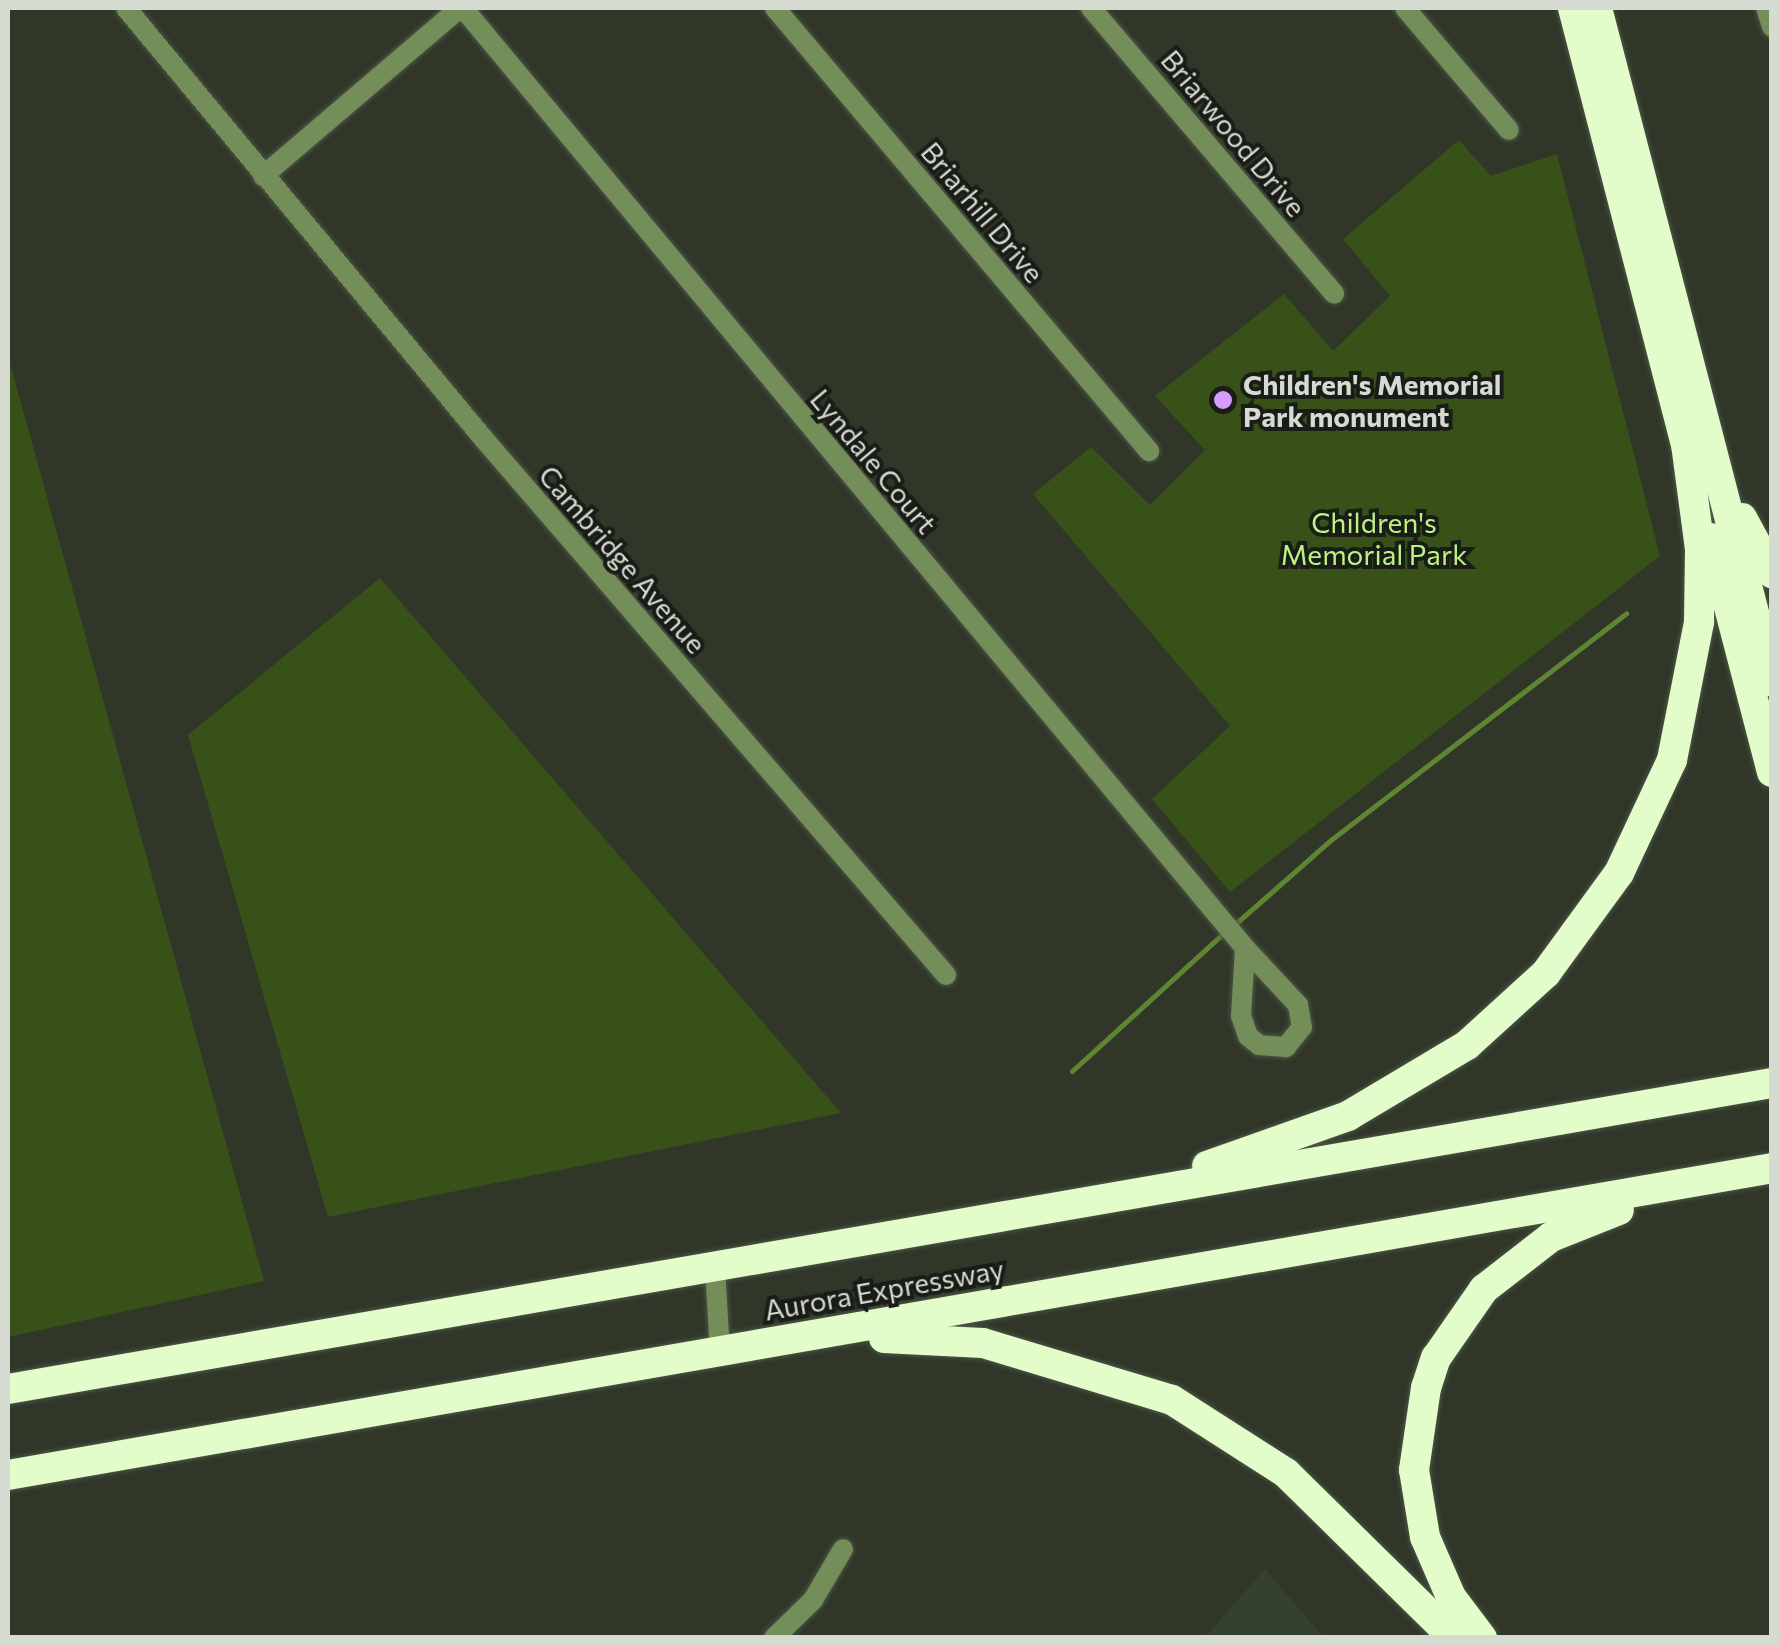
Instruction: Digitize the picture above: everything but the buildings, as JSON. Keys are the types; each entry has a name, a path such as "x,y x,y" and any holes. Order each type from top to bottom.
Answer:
{"highway":[{"path":"1573,8 1772,682"},
{"path":"1597,8 1772,772"},
{"path":"1696,431 1772,572"},
{"path":"1125,1195 1348,1116 1415,1082 1512,1009 1584,926 1648,822 1688,695 1700,622 1696,431"},
{"name":"Aurora Expressway","path":"8,1389 1772,1083"},
{"name":"Aurora Expressway","path":"8,1474 1772,1168"},
{"path":"1482,1638 1438,1571 1418,1502 1416,1426 1436,1358 1484,1289 1551,1236 1725,1175"},
{"path":"751,1345 920,1336 983,1343 1172,1400 1286,1473 1454,1638"}],"street":[{"name":"Cambridge Avenue","path":"126,8 263,176 946,975"},
{"path":"263,176 462,8"},
{"name":"Lyndale Court","path":"462,8 1245,948 1298,1005 1302,1028 1286,1047 1259,1045 1248,1036 1241,1016 1245,948"},
{"name":"Briarhill Drive","path":"775,8 1149,451"},
{"name":"Briarwood Drive","path":"1092,8 1334,294"},
{"path":"1405,8 1510,130"},
{"path":"1766,8 1772,27"},
{"path":"715,1268 720,1351"},
{"path":"774,1638 813,1600 843,1549"}],"shaded area":[{"path":"1265,1569 1323,1637 1205,1637"}],"green space":[{"name":"Children's Memorial Park","path":"1459,140 1491,176 1557,154 1660,556 1230,892 1152,799 1230,726 1033,494 1091,447 1150,505 1205,450 1155,396 1284,294 1333,351 1390,296 1343,239"},
{"path":"8,356 264,1281 8,1337"},
{"path":"380,578 841,1113 328,1217 188,735"}],"waterway":[{"path":"1234,925 1332,839 1626,613"},
{"path":"1072,1071 1225,932"}],"place":[{"name":"Children's Memorial Park monument","path":"1223,400"}]}
